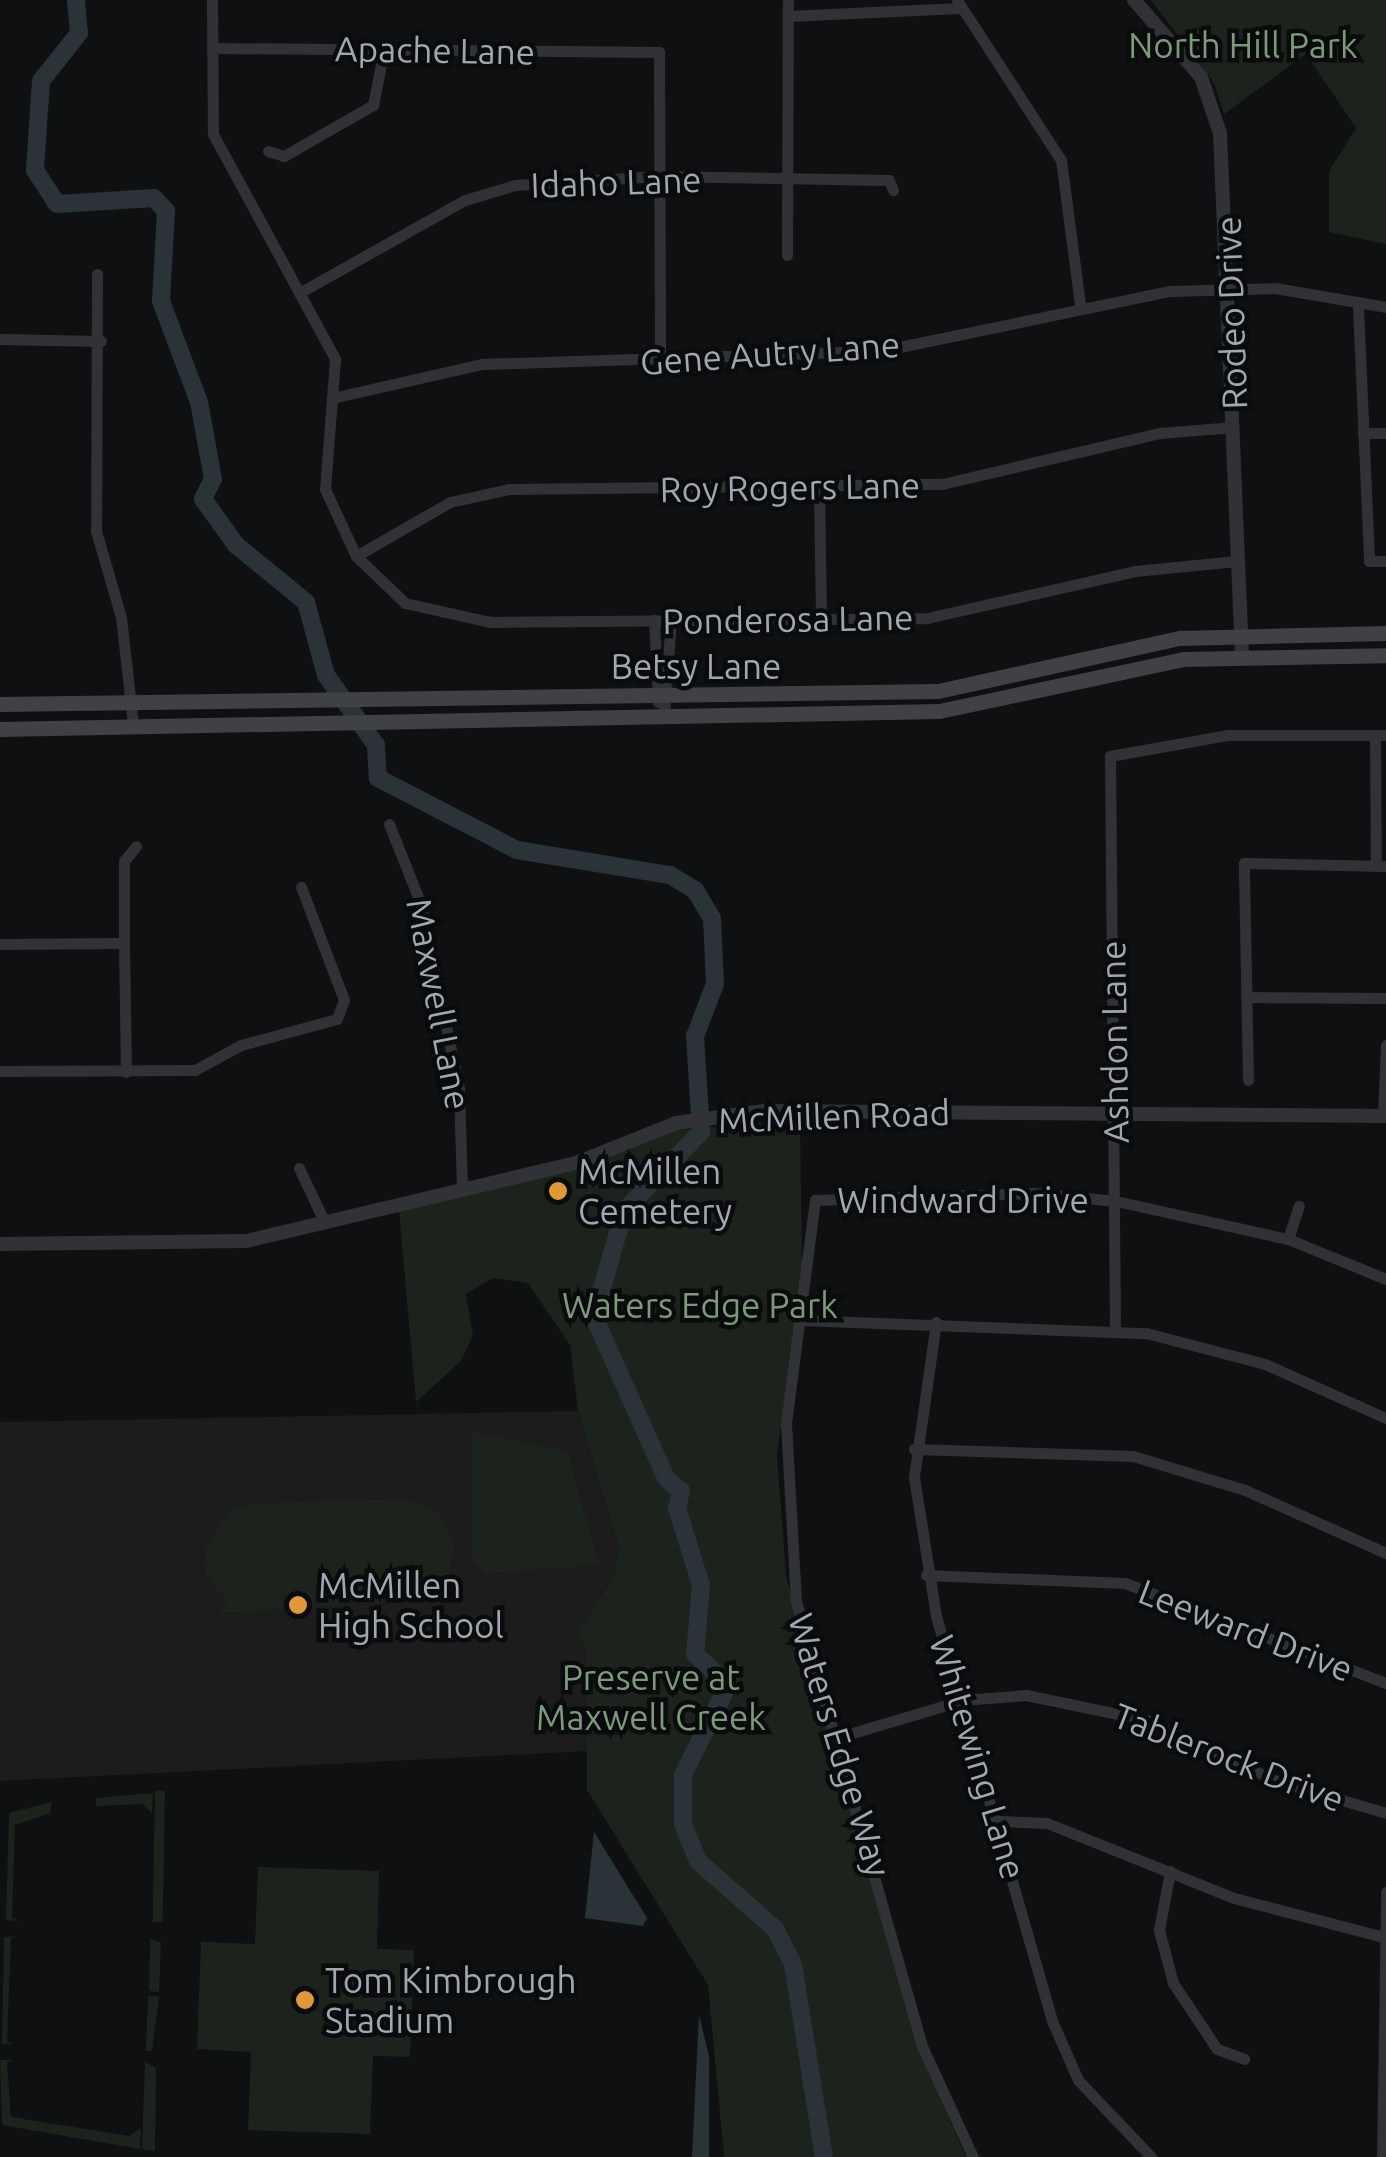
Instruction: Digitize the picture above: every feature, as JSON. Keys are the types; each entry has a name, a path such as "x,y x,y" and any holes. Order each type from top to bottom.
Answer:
{"main road":[{"name":"Betsy Lane","path":"0,704 133,698 938,691 1242,632 1386,633"},
{"name":"Betsy Lane","path":"0,729 940,711 1242,655 1386,656"}],"street":[{"path":"212,0 213,134 334,359 324,489 356,556"},
{"path":"786,255 788,0"},
{"name":"Rodeo Drive","path":"1134,0 1201,77 1220,133 1230,287 1242,655"},
{"path":"788,16 958,4 1061,160 1080,304"},
{"name":"Apache Lane","path":"212,48 659,52 659,176"},
{"path":"268,152 284,156 373,105 384,50"},
{"name":"Idaho Lane","path":"299,293 465,200 582,176 889,180 893,190"},
{"path":"659,176 660,363"},
{"path":"96,274 101,341 96,531 133,698 133,724"},
{"name":"Gene Autry Lane","path":"332,398 482,364 660,363 880,351 1080,304 1230,287 1358,307 1386,307"},
{"path":"1358,307 1369,561 1386,561"},
{"path":"0,340 101,341"},
{"name":"Roy Rogers Lane","path":"356,556 450,502 509,489 819,489 942,484 1160,433 1234,427"},
{"path":"1363,433 1386,433"},
{"path":"819,489 821,618"},
{"name":"Ponderosa Lane","path":"356,556 405,603 441,616 654,620 927,618 1135,571 1237,561"},
{"path":"654,620 664,696"},
{"path":"664,715 671,620"},
{"name":"Ashdon Lane","path":"1115,1328 1110,756 1228,735 1380,735"},
{"path":"1248,1080 1244,863 1381,866 1380,735"},
{"name":"Maxwell Lane","path":"388,824 410,866 447,1032 463,1113 462,1189"},
{"path":"126,1072 124,861 136,846"},
{"path":"0,1072 195,1070 241,1046 337,1019 344,1000 302,887"},
{"path":"0,944 124,943"},
{"path":"1246,996 1386,998"},
{"path":"1384,1116 1386,1044"},
{"name":"McMillen Road","path":"0,1244 188,1246 325,1223 576,1162 676,1124 724,1116 1384,1116"},
{"path":"299,1168 325,1223"},
{"name":"Windward Drive","path":"815,1200 1034,1193 1116,1201 1288,1239 1386,1279"},
{"name":"Waters Edge Way","path":"815,1200 786,1423 796,1602 839,1737 922,2046 973,2157"},
{"path":"1288,1239 1299,1206"},
{"path":"800,1320 1115,1328 1246,1358 1386,1418"},
{"name":"Whitewing Lane","path":"936,1322 914,1449 926,1574 1000,1821 1053,2023 1078,2080 1151,2157"},
{"path":"914,1449 1134,1456 1245,1490 1386,1553"},
{"name":"Leeward Drive","path":"926,1574 1125,1583 1386,1684"},
{"name":"Tablerock Drive","path":"839,1737 963,1700 1026,1695 1147,1720 1276,1780 1386,1813"},
{"path":"1000,1821 1047,1823 1170,1871 1384,1937"},
{"path":"1170,1871 1159,1930 1172,1984 1217,2050 1244,2059"},
{"path":"1382,2157 1386,1892"}],"shaded area":[{"name":"McMillen High School","path":"578,1411 619,1548 614,1577 577,1632 587,1651 589,1751 0,1781 0,1422"},
{"path":"594,1832 647,1918 643,1926 585,1918"},
{"path":"699,2015 709,2056 709,2157 692,2157"}],"green space":[{"name":"North Hill Park","path":"1151,0 1386,0 1386,244 1329,232 1329,171 1356,128 1306,54 1224,114 1214,83"},
{"path":"800,1120 802,1266 777,1455 786,1576 918,2048 966,2157 724,2157 708,1985 587,1790 587,1651 577,1632 614,1577 619,1548 578,1411 570,1345 528,1283 493,1278 466,1294 473,1335 461,1361 416,1402 399,1210 675,1130"},
{"path":"472,1431 567,1451 599,1565 485,1573 472,1560"},
{"path":"407,1499 439,1514 454,1545 448,1580 429,1600 218,1613 227,1602 207,1575 205,1550 228,1512 253,1503"},
{"path":"155,1791 165,1791 163,1922 153,1922"},
{"path":"153,1793 152,1813 142,1804 96,1806 96,1798"},
{"path":"52,1802 50,1813 15,1825 12,1918 19,1921 6,1920 9,1813"},
{"name":"Tom Kimbrough Stadium","path":"258,1867 379,1871 377,1949 414,1950 410,2057 373,2056 370,2134 248,2130 251,2052 197,2049 201,1942 255,1944"},
{"path":"19,1936 11,1938 7,2042 15,2044 2,2044 4,1937"},
{"path":"150,1938 161,1943 159,1992 149,1991"},
{"path":"148,1996 159,1996 152,2051 146,2051"},
{"path":"0,2060 14,2060 7,2062 11,2117 129,2136 141,2128 140,2149 2,2125"},
{"path":"145,2062 156,2068 155,2151 142,2149"}],"waterway":[{"path":"76,0 79,33 41,81 35,170 57,204 154,198 166,211 161,301 199,402 213,479 203,499 236,545 306,602 326,675 376,745 378,778 517,850 670,875 695,890 712,918 715,984 695,1036 701,1132 624,1211 594,1317 666,1478 681,1491 677,1508 701,1585 695,1654 728,1685 683,1775 683,1824 698,1861 775,1929 793,1964 824,2157"}],"place":[{"name":"McMillen Cemetery","path":"558,1191"},
{"name":"McMillen High School","path":"298,1605"},
{"name":"Tom Kimbrough Stadium","path":"305,2000"}],"park label":[{"name":"Waters Edge Park","path":"700,1305"},
{"name":"Preserve at Maxwell Creek","path":"651,1697"}]}
